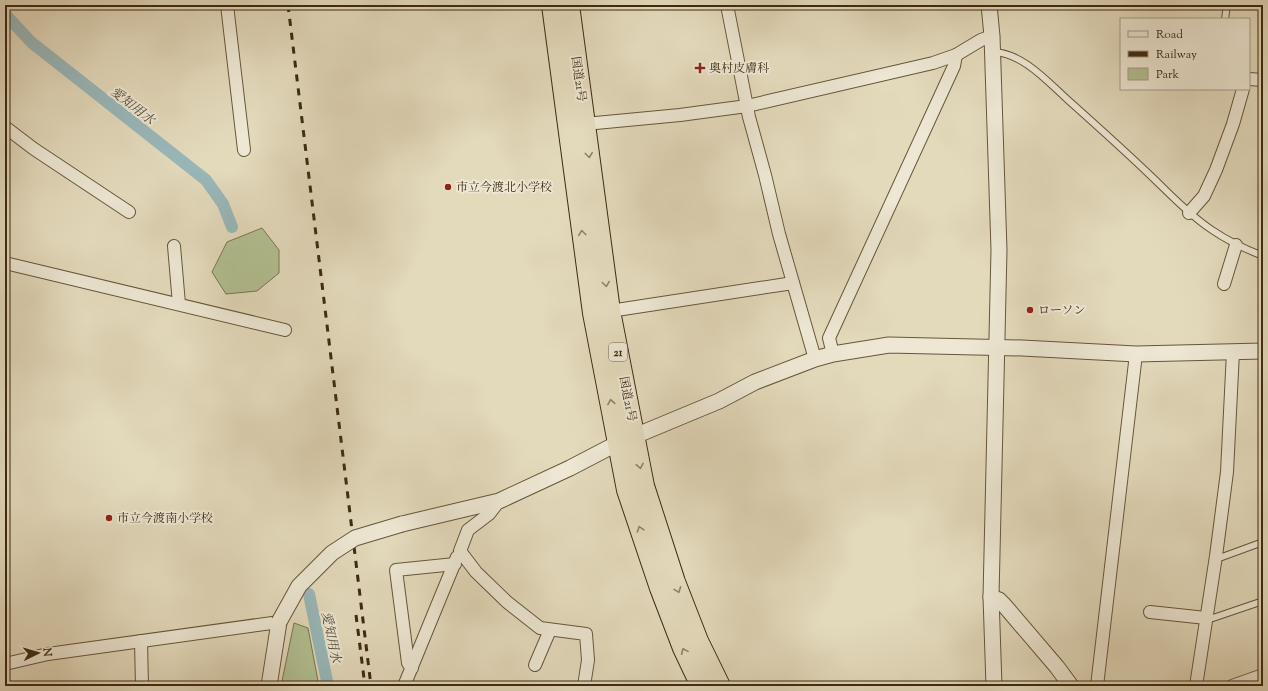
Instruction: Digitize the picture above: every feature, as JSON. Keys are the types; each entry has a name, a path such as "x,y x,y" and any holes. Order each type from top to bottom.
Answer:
{"highway":[{"name":"国道21号","path":"552,5 593,313 626,440 644,486 675,582 698,642 720,686"},
{"name":"国道21号","path":"569,5 626,440 628,490 660,588 683,648 701,686"}],"street":[{"path":"227,5 244,150"},
{"path":"727,5 749,116 779,234 815,359"},
{"path":"989,5 992,36 999,250 998,347 991,597 994,686"},
{"path":"585,124 680,115 747,106 933,63 956,55 981,40 992,36"},
{"path":"833,354 829,338 954,66 956,55"},
{"path":"1250,79 1263,80"},
{"path":"1189,213 1204,196 1216,170 1233,124 1243,90"},
{"path":"5,127 34,149 129,212"},
{"path":"1224,284 1236,245"},
{"path":"174,246 179,304"},
{"path":"5,262 285,330"},
{"path":"610,310 793,283"},
{"path":"270,686 279,622 299,586 332,552 355,538 402,524 499,500 570,468 626,440 719,401 755,382 815,359 833,354 889,345 998,347 1136,354 1263,351"},
{"path":"1196,686 1227,472 1232,352"},
{"path":"1097,686 1136,354"},
{"path":"404,686 468,530 489,514 499,500"},
{"path":"460,551 476,572 507,602 540,628 586,634 588,660 584,686"},
{"path":"412,668 408,664 396,570 455,564"},
{"path":"991,597 999,600 1004,605 1058,667 1071,686"},
{"path":"1150,612 1206,618"},
{"path":"5,664 48,654 279,622"},
{"path":"535,665 550,630"},
{"path":"141,641 142,686"},
{"path":"1232,686 1259,678"}],"lane":[{"path":"1225,18 1227,5"},
{"path":"992,52 1001,52 1010,55 1028,66 1113,139 1189,213 1236,245 1263,256"},
{"path":"1216,556 1222,557 1263,542"},
{"path":"1206,618 1212,618 1263,601"}],"green space":[{"path":"262,228 279,250 279,273 257,291 226,294 212,272 227,242"},
{"path":"294,623 308,628 319,686 281,686"}],"waterway":[{"name":"愛知用水","path":"5,14 31,42 206,180 223,204 232,227"},
{"name":"愛知用水","path":"309,594 328,686"}],"railway":[{"path":"288,5 371,686"},
{"path":"356,615 365,686"}],"place":[{"name":"奥村皮膚科","path":"700,68"},
{"name":"市立今渡北小学校","path":"448,187"},
{"name":"ローソン","path":"1030,310"},
{"name":"市立今渡南小学校","path":"109,518"}]}
